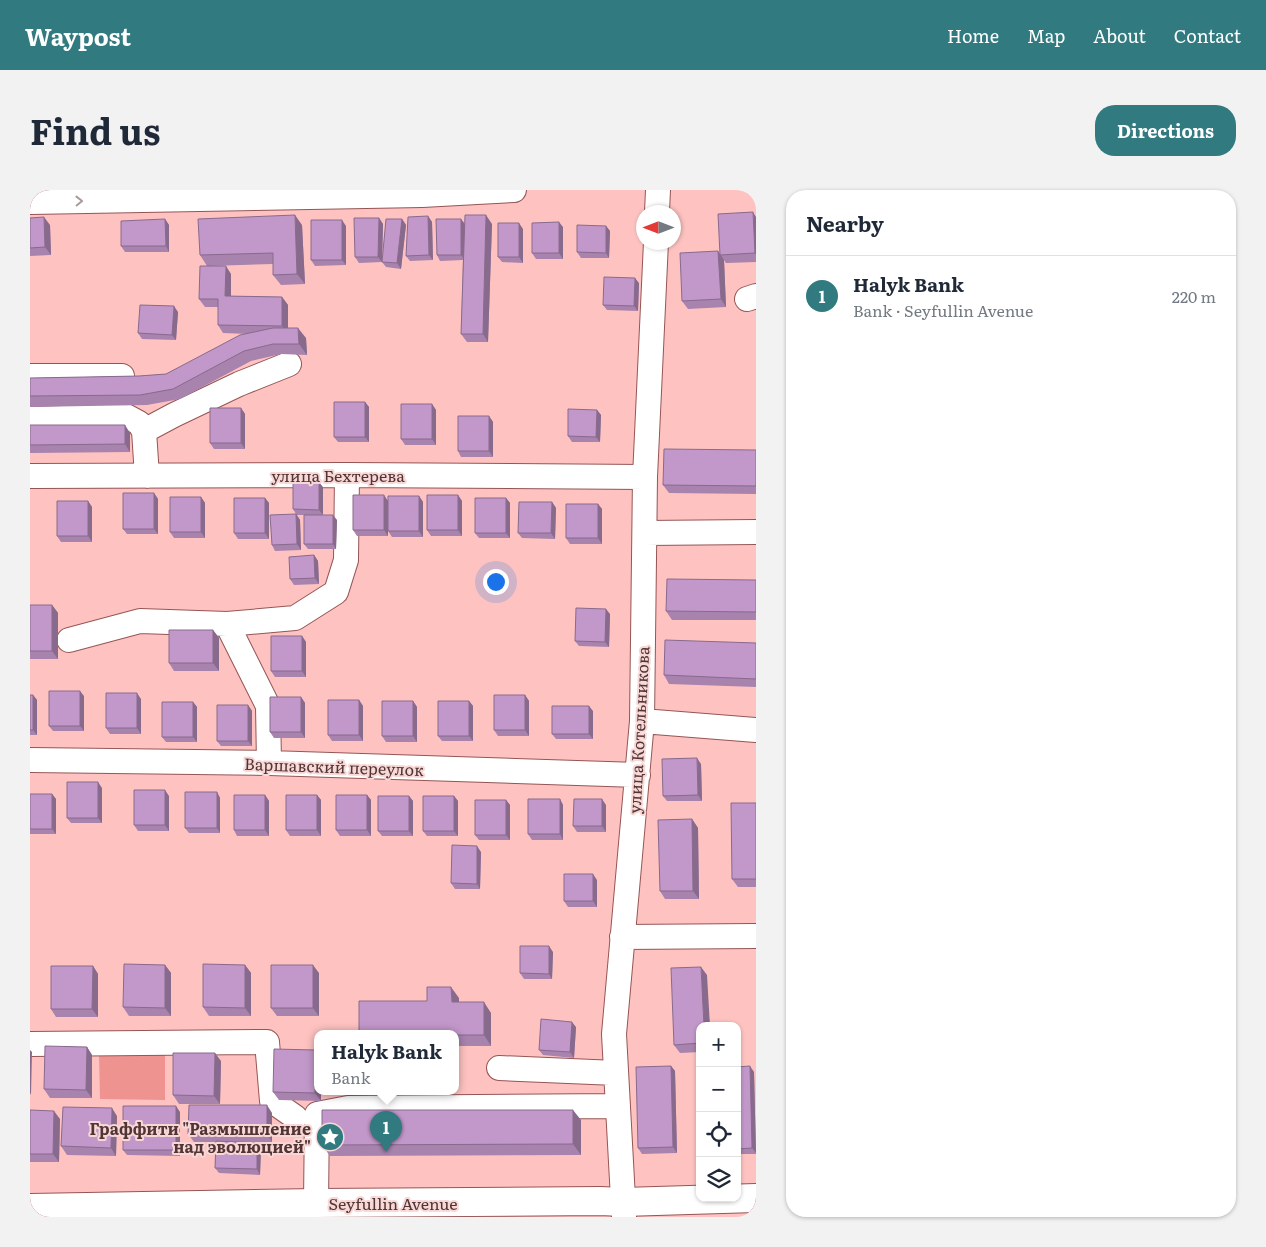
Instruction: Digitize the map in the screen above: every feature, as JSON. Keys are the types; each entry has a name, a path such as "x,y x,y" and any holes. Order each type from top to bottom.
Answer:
{"main road":[{"name":"Seyfullin Avenue","path":"30,1208 600,1201 623,1210 756,1198"}],"street":[{"path":"657,205 658,190"},
{"path":"30,202 422,195 501,191"},
{"name":"улица Котельникова","path":"623,1210 614,1034 642,721 646,477 656,250"},
{"path":"144,431 239,384 289,364"},
{"path":"30,376 122,376"},
{"path":"30,419 126,416 139,423 144,431 147,476"},
{"path":"69,640 140,621 227,624 295,618 336,592 346,560 347,475"},
{"name":"улица Бехтерева","path":"30,476 347,475 646,477"},
{"path":"645,533 756,532"},
{"path":"227,624 268,706 269,763"},
{"path":"642,721 756,730"},
{"name":"Варшавский переулок","path":"30,760 269,763 638,775"},
{"path":"622,937 756,936"},
{"path":"30,1044 267,1042 272,1101 295,1117"},
{"path":"500,1068 616,1073"},
{"path":"316,1203 318,1114 348,1108 618,1106"}],"shaded area":[{"path":"99,1054 165,1054 165,1100 100,1099"},
{"path":"348,1095 396,1095 396,1099 348,1098"}],"building":[{"path":"753,212 755,253 720,255 718,214"},
{"path":"295,215 297,274 273,275 273,253 200,255 198,219"},
{"path":"465,215 486,215 483,334 461,334"},
{"path":"428,216 429,255 406,256 408,217"},
{"path":"44,217 45,247 30,248 30,218"},
{"path":"354,218 379,218 378,257 355,257"},
{"path":"165,219 166,246 121,246 121,221"},
{"path":"386,219 402,219 397,263 382,262"},
{"path":"436,219 461,219 461,255 437,255"},
{"path":"311,220 342,220 342,260 311,260"},
{"path":"559,222 559,253 532,253 532,223"},
{"path":"498,223 519,223 519,257 498,257"},
{"path":"577,225 606,226 606,253 577,252"},
{"path":"718,251 721,299 682,301 680,253"},
{"path":"200,266 226,266 225,296 282,297 282,326 218,325 218,299 199,299"},
{"path":"604,277 635,278 634,306 603,305"},
{"path":"140,305 174,306 172,335 138,333"},
{"path":"273,328 298,328 299,344 273,344 244,351 173,389 140,395 30,396 30,378 166,374 240,335"},
{"path":"334,402 365,402 365,437 334,437"},
{"path":"401,404 432,404 432,439 401,439"},
{"path":"210,408 241,408 241,443 210,443"},
{"path":"568,409 597,410 596,437 568,436"},
{"path":"458,416 489,416 489,451 458,451"},
{"path":"30,425 125,425 125,444 30,445"},
{"path":"664,449 756,450 756,486 663,485"},
{"path":"293,481 319,482 319,510 293,509"},
{"path":"123,493 154,493 154,529 123,529"},
{"path":"353,495 384,495 384,530 353,530"},
{"path":"427,495 458,495 458,530 427,530"},
{"path":"388,496 419,496 419,531 388,531"},
{"path":"170,497 201,497 201,532 170,532"},
{"path":"234,498 265,498 265,533 234,533"},
{"path":"475,498 506,498 506,533 475,533"},
{"path":"57,501 88,501 88,536 57,536"},
{"path":"519,502 552,502 551,533 518,533"},
{"path":"566,504 598,504 598,538 566,538"},
{"path":"296,514 297,544 272,545 270,515"},
{"path":"304,515 333,515 333,544 304,544"},
{"path":"314,555 315,578 290,579 289,557"},
{"path":"667,579 756,580 756,612 666,611"},
{"path":"30,605 52,605 52,651 30,651"},
{"path":"576,608 606,609 605,642 575,641"},
{"path":"169,630 213,630 213,663 169,663"},
{"path":"271,636 302,636 302,671 271,671"},
{"path":"665,640 756,643 756,679 664,675"},
{"path":"49,691 80,691 80,726 49,726"},
{"path":"106,693 137,693 137,728 106,728"},
{"path":"30,695 33,695 33,730 30,730"},
{"path":"494,695 525,695 525,730 494,730"},
{"path":"270,697 301,697 301,732 270,732"},
{"path":"328,700 359,700 359,735 328,735"},
{"path":"382,701 413,701 413,736 382,736"},
{"path":"438,701 469,701 469,736 438,736"},
{"path":"162,702 193,702 193,737 162,737"},
{"path":"217,705 248,705 248,741 217,741"},
{"path":"552,706 589,706 589,734 552,734"},
{"path":"697,758 698,795 663,796 662,759"},
{"path":"67,782 98,782 98,818 67,818"},
{"path":"134,790 165,790 165,825 134,825"},
{"path":"185,792 217,792 217,828 185,828"},
{"path":"30,794 52,794 52,829 30,829"},
{"path":"234,795 265,795 265,830 234,830"},
{"path":"286,795 317,795 317,830 286,830"},
{"path":"336,795 367,795 367,830 336,830"},
{"path":"378,796 409,796 409,831 378,831"},
{"path":"423,796 454,796 454,831 423,831"},
{"path":"528,799 560,799 560,834 528,834"},
{"path":"574,799 602,799 602,826 573,826"},
{"path":"475,800 506,800 506,835 475,835"},
{"path":"731,803 756,803 756,879 732,879"},
{"path":"692,819 693,891 660,891 658,820"},
{"path":"452,845 477,846 477,884 451,883"},
{"path":"564,874 593,874 593,901 564,901"},
{"path":"520,946 549,946 549,974 520,973"},
{"path":"124,964 165,965 165,1008 123,1007"},
{"path":"203,964 245,965 245,1008 203,1007"},
{"path":"271,965 313,965 313,1008 271,1008"},
{"path":"51,966 93,966 92,1009 51,1009"},
{"path":"701,967 704,1022 696,1022 696,1043 674,1045 671,968"},
{"path":"427,987 451,987 452,1002 484,1002 484,1035 459,1035 459,1030 359,1030 359,1001 427,1001"},
{"path":"541,1019 572,1022 570,1052 539,1050"},
{"path":"45,1046 87,1047 86,1090 44,1089"},
{"path":"274,1049 314,1050 314,1093 273,1092"},
{"path":"173,1053 215,1053 214,1096 173,1095"},
{"path":"671,1066 673,1147 638,1148 636,1067"},
{"path":"750,1066 752,1148 741,1149 741,1067"},
{"path":"189,1105 267,1105 267,1134 188,1134"},
{"path":"123,1106 176,1106 176,1150 123,1150"},
{"path":"63,1107 112,1108 111,1148 61,1146"},
{"path":"30,1110 54,1111 53,1154 30,1154"},
{"path":"322,1110 573,1110 573,1144 322,1145"},
{"path":"216,1141 257,1143 257,1169 215,1168"}],"place":[{"name":"Граффити \"Размышление над эволюцией\"","path":"330,1137"},
{"name":"Halyk Bank","path":"386,1152"}]}
